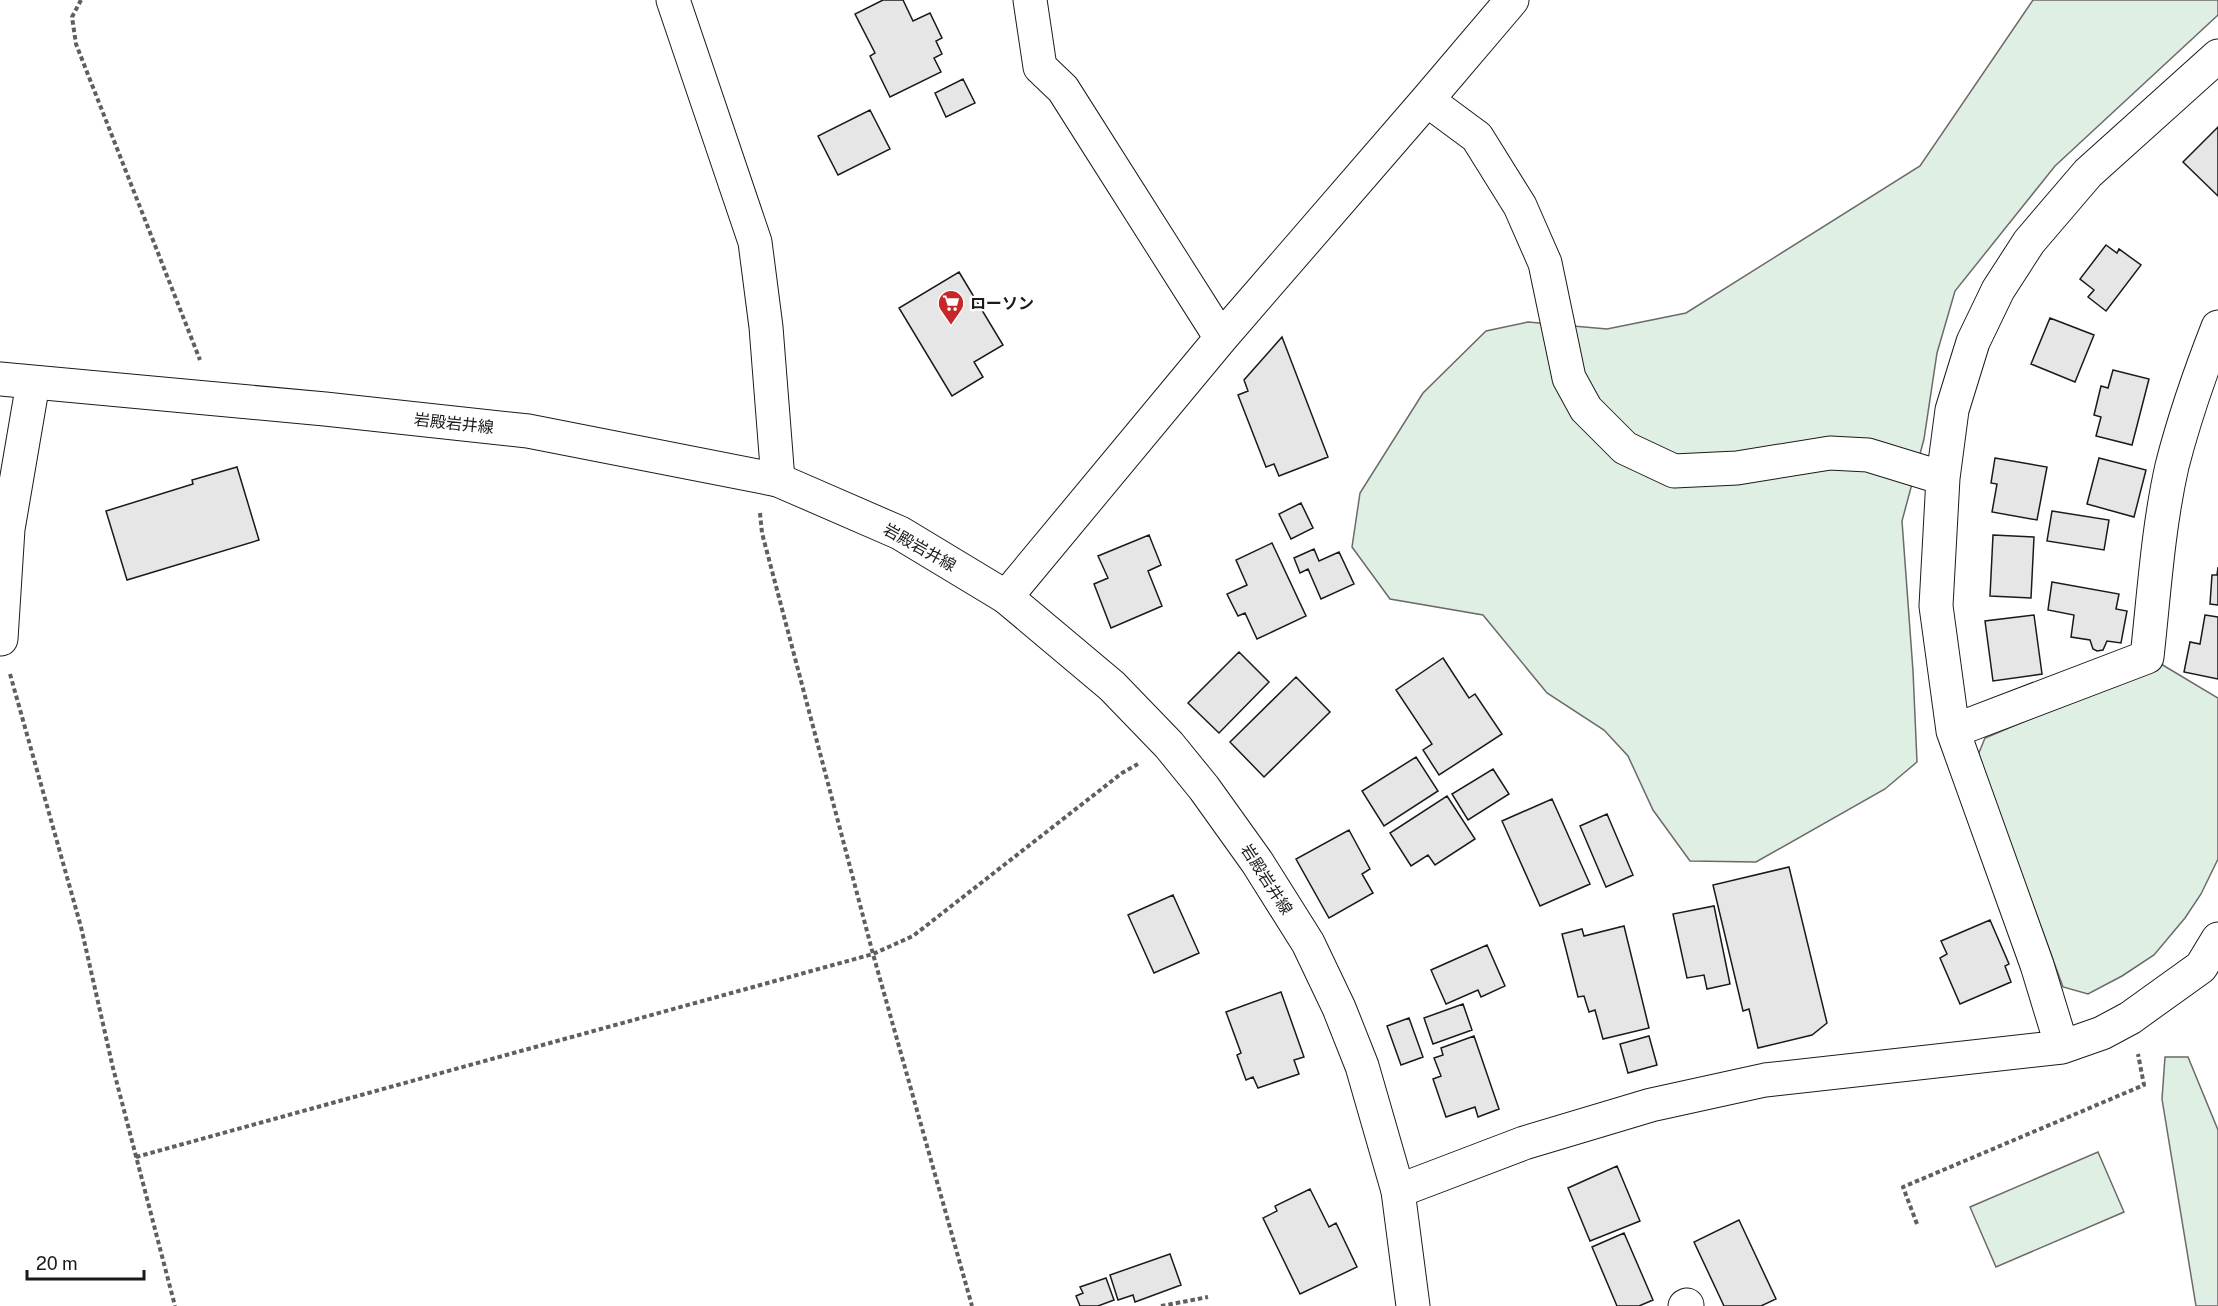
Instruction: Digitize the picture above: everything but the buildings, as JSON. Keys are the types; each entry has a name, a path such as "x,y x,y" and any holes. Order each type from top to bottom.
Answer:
{"street":[{"path":"673,0 755,242 766,327 767,479"},
{"path":"1030,0 1040,67 1063,89 1221,338"},
{"path":"1006,597 1221,338 1512,0"},
{"path":"2062,1047 2037,965 1953,731 1936,606 1943,478 1952,410 1973,342 1998,290 2029,242 2088,173 2217,61"},
{"path":"1427,100 1477,137 1520,206 1545,263 1569,378 1586,409 1624,448 1674,471 1737,468 1830,453 1868,455 1943,478"},
{"path":"1953,731 2147,657 2159,550 2172,467 2197,379 2218,327"},
{"name":"岩殿岩井線","path":"0,379 215,398 528,431 767,479 900,533 1006,597 1112,686 1169,745 1204,788 1257,862 1308,943 1339,1008 1362,1066 1398,1191 1413,1306"},
{"path":"1,639 8,529 33,383"},
{"path":"1398,1191 1524,1143 1651,1105 1765,1080 2062,1047 2102,1033 2130,1018 2201,967 2218,939"}],"path":[{"path":"81,0 72,17 76,45 215,398"},
{"path":"767,479 762,533 873,954 972,1306"},
{"path":"1,639 81,927 113,1068 175,1306"},
{"path":"136,1157 873,954 913,936 1122,773 1169,745"},
{"path":"1917,1224 1903,1187 2144,1084 2130,1018"},
{"path":"1161,1306 1208,1297"}],"green space":[{"path":"2033,0 2218,0 2218,15 2055,166 1955,291 1937,353 1924,439 1902,521 1917,762 1885,789 1756,862 1690,861 1653,810 1628,756 1604,730 1547,693 1483,615 1390,599 1352,547 1360,493 1423,393 1486,331 1528,322 1607,329 1686,313 1920,166"},
{"path":"2161,664 2218,698 2218,859 2201,894 2185,918 2154,955 2122,976 2088,994 2063,987 1978,755 1985,738"},
{"path":"2165,1057 2188,1057 2218,1130 2218,1306 2196,1306 2162,1099"},
{"path":"2098,1152 2124,1212 1996,1267 1970,1207"}],"place":[{"name":"ローソン","path":"951,326"}]}
